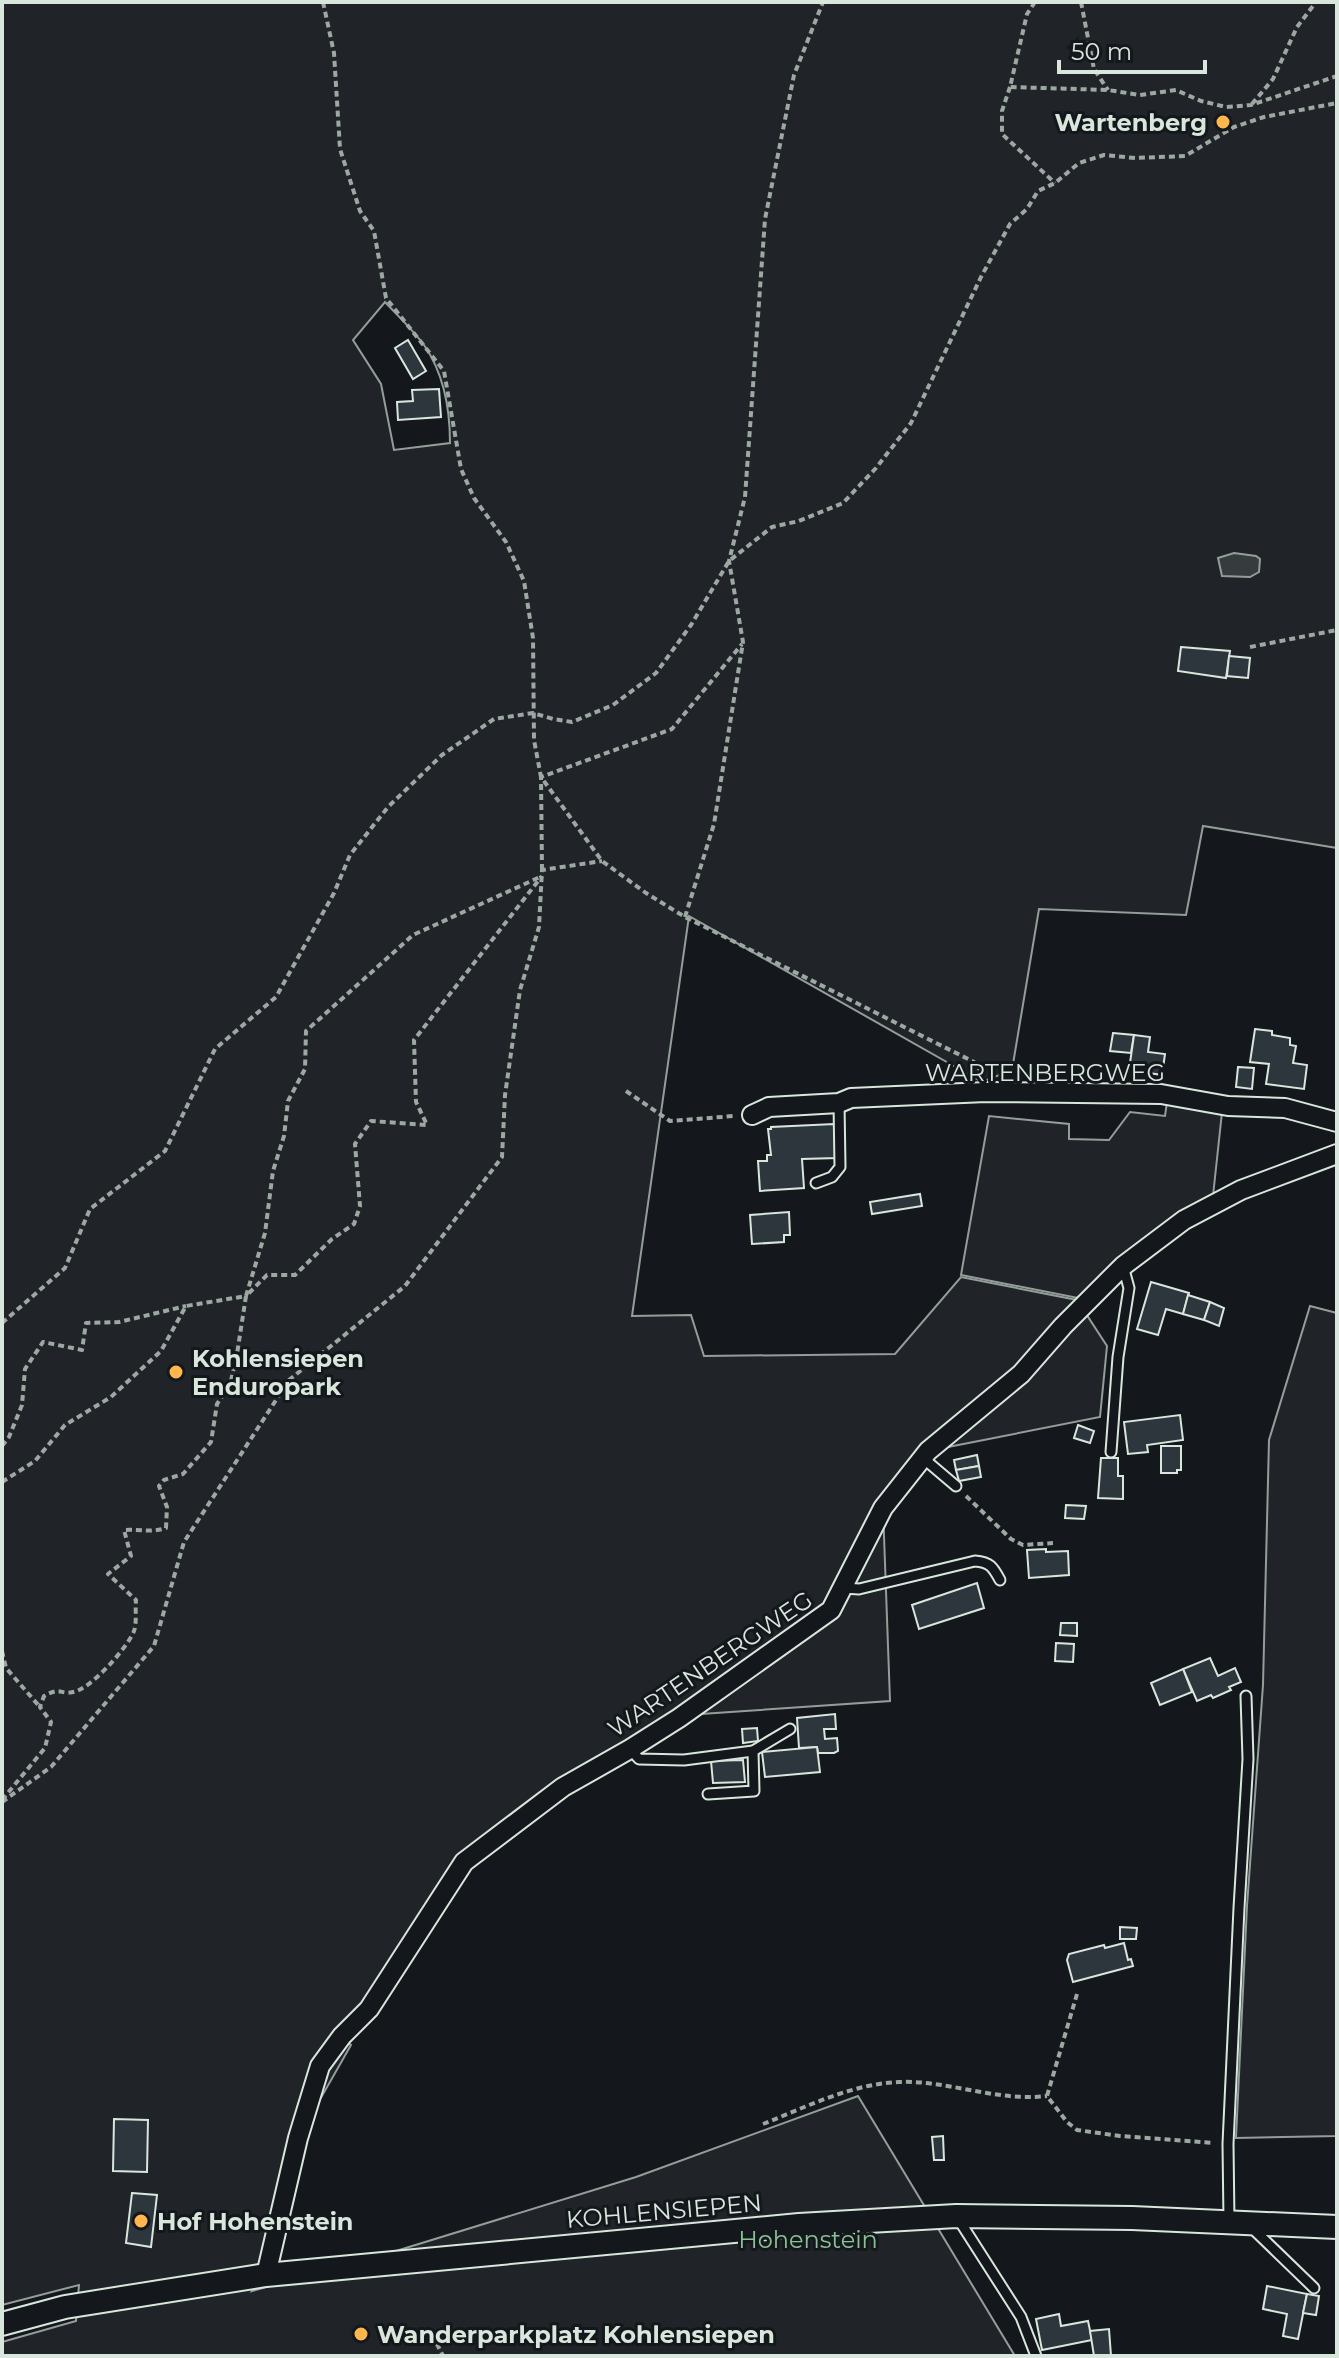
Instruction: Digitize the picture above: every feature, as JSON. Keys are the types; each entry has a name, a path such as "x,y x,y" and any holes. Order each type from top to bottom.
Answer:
{"street":[{"name":"WARTENBERGWEG","path":"752,1115 769,1107 839,1103 851,1098 986,1092 1161,1094 1228,1106 1285,1108 1337,1122"},
{"name":"WARTENBERGWEG","path":"266,2275 298,2138 320,2066 342,2036 369,2009 464,1862 563,1787 679,1718 831,1610 883,1508 923,1458 1021,1374 1063,1326 1123,1266 1184,1220 1241,1190 1337,1154"},
{"name":"KOHLENSIEPEN","path":"2,2324 65,2307 266,2275 799,2225 956,2216 1237,2221 1337,2227"}],"lane":[{"path":"816,1183 832,1177 840,1167 839,1103"},
{"path":"1111,1452 1118,1357 1129,1288 1123,1266"},
{"path":"923,1458 956,1486"},
{"path":"844,1588 859,1589 975,1561 992,1565 1000,1580"},
{"path":"1246,1696 1248,1759 1228,2144 1237,2221 1314,2288"},
{"path":"630,1749 639,1759 684,1760 753,1751 790,1729"},
{"path":"708,1794 754,1791 753,1751"},
{"path":"956,2216 1021,2317 1036,2356"}],"path":[{"path":"2,1801 51,1767 154,1646 184,1542 289,1380 405,1286 502,1157 505,1095 520,990 539,927 541,777 534,740 533,638 524,581 506,542 474,498 461,469 444,371 386,298 374,231 360,211 340,149 334,53 323,2"},
{"path":"2,1323 65,1268 90,1209 165,1151 215,1049 276,997 334,893 350,855 388,807 442,755 494,719 533,713 572,722 613,705 656,673 691,625 729,561 745,497 765,219 794,75 823,2"},
{"path":"1035,2 1027,14 1002,111 1002,134 1055,183"},
{"path":"1081,2 1094,69 1108,90"},
{"path":"1251,105 1273,79 1297,27 1316,2"},
{"path":"1010,87 1108,90 1140,95 1176,90 1226,107 1251,105 1337,76"},
{"path":"729,561 772,527 799,521 843,503 876,468 911,423 1010,224 1027,209 1038,191 1055,183 1079,163 1104,155 1135,158 1185,156 1234,127 1264,117 1337,103"},
{"path":"685,917 714,824 743,642 729,561"},
{"path":"1250,647 1337,630"},
{"path":"541,777 672,729 743,642"},
{"path":"541,777 602,861 646,893 685,917 974,1062 986,1077 986,1092"},
{"path":"40,1707 44,1696 55,1690 75,1692 101,1675 125,1647 135,1630 136,1600 108,1574 131,1556 124,1530 152,1532 166,1528 167,1507 159,1486 164,1480 183,1474 211,1442 217,1404 230,1385 246,1296 265,1233 273,1171 284,1136 288,1101 305,1069 306,1031 413,935 542,873 602,861"},
{"path":"2,1446 22,1405 25,1369 43,1342 82,1350 86,1323 119,1322 246,1296 267,1275 295,1275 332,1239 354,1224 360,1206 355,1144 371,1121 427,1125 416,1102 414,1040 542,873"},
{"path":"626,1091 670,1121 752,1115"},
{"path":"2,1482 35,1461 65,1425 111,1397 161,1351 186,1306"},
{"path":"972,1501 1011,1539 1023,1545 1053,1543"},
{"path":"2,1651 6,1668 51,1722 45,1748 2,1801"},
{"path":"1047,2096 1077,1994"},
{"path":"763,2124 844,2092 900,2082 1026,2099 1047,2096"},
{"path":"1047,2096 1077,2130 1228,2144"},
{"path":"424,2328 443,2356"}],"green space":[{"name":"Hohenstein","path":"2,2 1337,2 1337,848 1203,826 1186,915 1039,909 1012,1070 982,1082 689,916 632,1316 691,1315 704,1356 895,1354 961,1277 1077,1300 1107,1346 1100,1417 928,1451 883,1508 890,1701 679,1718 464,1862 342,2037 351,2045 310,2117 293,2202 271,2263 252,2291 396,2251 636,2177 858,2096 1015,2356 2,2356 2,2342 76,2321 79,2285 2,2305","holes":["385,302 431,356 447,405 450,443 394,450 381,384 353,340"]},
{"path":"1167,1102 1222,1112 1213,1196 1144,1240 1078,1298 961,1275 989,1116 1069,1124 1069,1139 1109,1140 1130,1112 1165,1116"},
{"path":"1310,1306 1337,1313 1337,2136 1236,2138 1247,1906 1263,1685 1269,1440"}],"shaded area":[{"path":"1234,553 1260,559 1259,572 1250,577 1222,576 1218,558"}],"building":[{"path":"408,340 426,371 413,379 395,348"},
{"path":"439,389 441,417 398,420 397,402 413,401 412,390"},
{"path":"1181,647 1230,651 1226,678 1178,671"},
{"path":"1229,656 1250,658 1248,678 1227,676"},
{"path":"1255,1029 1290,1038 1290,1045 1296,1046 1293,1063 1307,1065 1304,1089 1266,1084 1269,1064 1250,1062"},
{"path":"1113,1033 1134,1035 1131,1053 1110,1051"},
{"path":"1134,1035 1150,1037 1148,1052 1165,1054 1162,1075 1129,1070"},
{"path":"1238,1067 1254,1068 1252,1089 1236,1087"},
{"path":"834,1124 837,1158 802,1159 804,1188 760,1191 758,1161 767,1161 767,1155 771,1155 768,1129"},
{"path":"920,1194 922,1206 872,1214 870,1202"},
{"path":"789,1212 790,1235 784,1235 784,1242 752,1244 750,1215"},
{"path":"1151,1282 1189,1293 1183,1314 1166,1309 1158,1335 1137,1329"},
{"path":"1188,1295 1210,1302 1204,1320 1183,1314"},
{"path":"1210,1302 1224,1308 1219,1326 1204,1320"},
{"path":"1180,1415 1183,1440 1147,1445 1148,1452 1128,1454 1124,1422"},
{"path":"1078,1425 1094,1431 1090,1443 1074,1438"},
{"path":"1161,1446 1181,1446 1181,1470 1177,1473 1161,1473"},
{"path":"977,1455 979,1466 956,1470 954,1460"},
{"path":"1101,1458 1118,1458 1118,1476 1123,1476 1123,1499 1098,1498"},
{"path":"979,1466 981,1477 959,1481 956,1470"},
{"path":"1066,1505 1086,1506 1084,1519 1065,1518"},
{"path":"1046,1549 1046,1552 1068,1551 1069,1575 1029,1578 1027,1550"},
{"path":"977,1583 984,1608 919,1629 912,1605"},
{"path":"1061,1623 1077,1623 1077,1636 1060,1635"},
{"path":"1056,1643 1074,1644 1073,1662 1055,1661"},
{"path":"1210,1658 1218,1676 1235,1668 1241,1682 1213,1698 1211,1695 1197,1701 1183,1669"},
{"path":"1183,1669 1192,1692 1160,1705 1151,1683"},
{"path":"835,1714 836,1729 824,1729 825,1739 837,1738 838,1751 818,1753 817,1747 799,1748 797,1718"},
{"path":"757,1728 758,1741 743,1743 742,1729"},
{"path":"817,1747 820,1772 765,1777 762,1752"},
{"path":"743,1760 745,1782 713,1783 711,1761"},
{"path":"1120,1927 1137,1928 1136,1939 1120,1939"},
{"path":"1124,1943 1128,1960 1131,1959 1133,1966 1073,1982 1067,1960 1069,1954"},
{"path":"114,2119 148,2120 147,2172 113,2171"},
{"path":"943,2136 944,2160 934,2160 932,2137"},
{"name":"Hof Hohenstein","path":"132,2193 157,2195 151,2247 126,2243"},
{"path":"1267,2286 1307,2294 1298,2339 1283,2336 1287,2314 1263,2309"},
{"path":"1307,2294 1319,2296 1316,2315 1303,2313"},
{"path":"1059,2314 1061,2326 1088,2321 1092,2340 1042,2350 1036,2319"},
{"path":"1109,2329 1111,2356 1094,2356 1090,2331"}],"place":[{"name":"Wartenberg","path":"1223,122"},
{"name":"Kohlensiepen Enduropark","path":"176,1372"},
{"name":"Hof Hohenstein","path":"141,2221"},
{"name":"Wanderparkplatz Kohlensiepen","path":"361,2334"}]}
